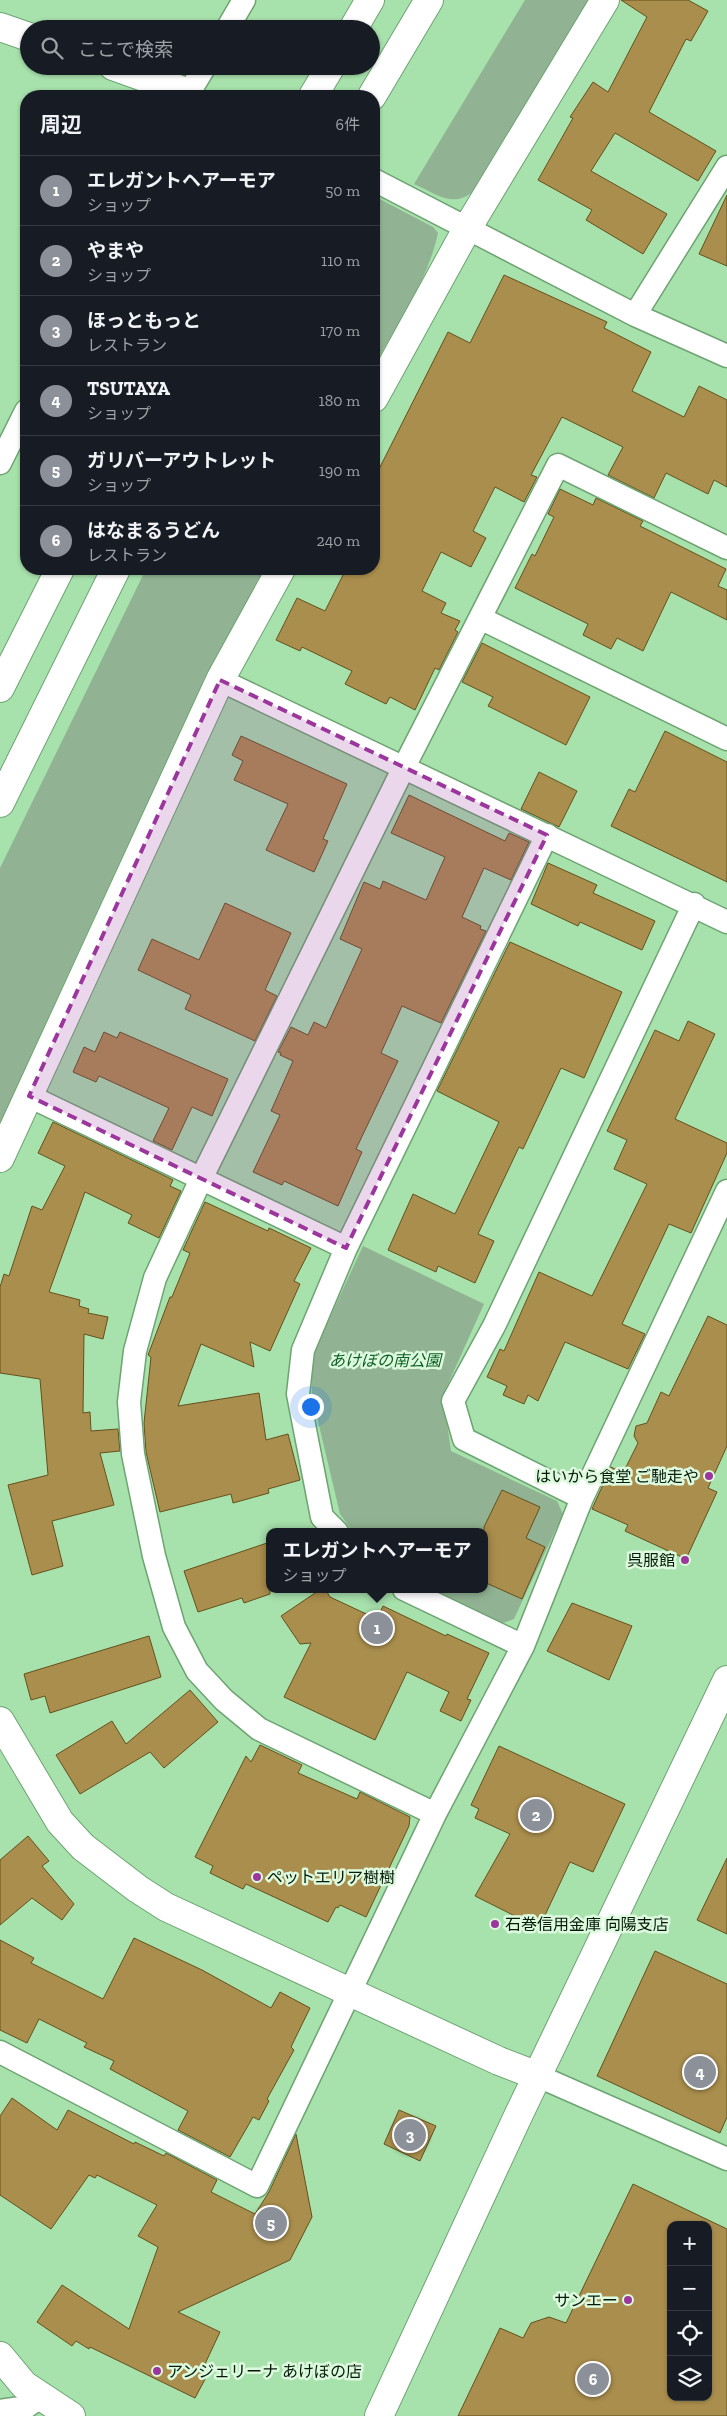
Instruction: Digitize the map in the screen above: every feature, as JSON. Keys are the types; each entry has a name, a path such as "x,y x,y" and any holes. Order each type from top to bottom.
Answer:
{"main road":[{"path":"358,20 370,0"},
{"path":"376,90 428,0"},
{"path":"380,387 468,227 605,0"},
{"path":"0,27 20,34"},
{"path":"137,75 178,90"},
{"path":"317,90 326,75"},
{"path":"0,688 57,575"},
{"path":"0,803 113,575"},
{"path":"0,1158 220,680 278,575"},
{"path":"379,2416 538,2076 727,1680"},
{"path":"0,1721 60,1822 83,1847 111,1870 166,1907 499,2061 538,2076"},
{"path":"0,2356 12,2372 40,2397 71,2416"}],"street":[{"path":"232,20 244,0"},
{"path":"193,90 201,75"},
{"path":"635,315 727,166"},
{"path":"380,183 635,315 727,356"},
{"path":"0,463 20,423"},
{"path":"435,1814 259,1729 224,1700 197,1671 174,1627 154,1556 133,1454 129,1402 135,1351 155,1278 201,1178 404,767 558,465 727,548"},
{"path":"480,618 727,739"},
{"path":"220,680 694,904 727,922"},
{"path":"333,1528 322,1517 298,1394 303,1350 346,1248 547,835"},
{"path":"582,1498 464,1439 453,1401 494,1326 694,904"},
{"path":"29,1096 346,1248"},
{"path":"0,2052 257,2186 435,1814 523,1646 582,1498 727,1191"},
{"path":"412,1593 523,1646"},
{"path":"538,2076 727,2159"},
{"path":"0,2411 26,2407 40,2397"}],"highlighted area":[{"path":"220,680 547,835 346,1248 29,1096"}],"green space":[{"path":"525,0 590,0 479,187 462,198 447,199 414,184"},
{"path":"380,199 433,227 438,233 427,268 402,318 380,356"},
{"path":"143,575 261,575 161,775 0,1124 0,868"},
{"name":"あけぼの南公園","path":"363,1246 484,1304 443,1395 451,1451 557,1501 563,1514 514,1619 500,1624 434,1593 488,1593 488,1528 350,1528 340,1514 312,1396 312,1356"}],"building":[{"path":"621,0 688,0 708,11 691,41 686,39 649,112 716,151 698,181 615,133 591,171 667,214 643,254 586,220 592,210 538,180 573,118 570,117 593,82 608,92 647,17"},
{"path":"727,195 727,266 699,254"},
{"path":"504,275 607,322 604,328 651,352 632,391 684,417 699,386 727,400 727,487 714,480 708,494 666,473 654,498 608,475 623,447 562,417 531,475 537,477 524,502 495,487 473,531 486,538 471,567 441,552 422,591 446,603 441,613 460,621 455,630 458,632 439,670 435,668 415,710 390,697 386,704 345,684 352,671 302,647 300,651 276,640 297,598 325,611 343,575 380,575 380,467 448,332 470,343"},
{"path":"560,489 593,505 596,498 643,521 640,526 726,569 718,586 727,590 727,620 671,592 643,651 617,638 611,649 583,635 588,624 515,588 532,554 535,556 554,517 548,514"},
{"path":"482,643 590,697 566,745 488,706 493,697 462,682"},
{"path":"665,731 727,762 727,882 611,826 629,789 635,792"},
{"path":"241,736 347,784 323,839 328,841 314,872 266,850 288,804 234,780 243,761 232,755"},
{"path":"539,772 577,791 559,827 521,809"},
{"path":"409,795 505,841 509,833 529,842 511,880 484,868 462,917 481,926 480,929 486,931 441,1023 402,1006 381,1053 398,1061 356,1149 362,1152 338,1206 284,1181 282,1185 253,1172 280,1115 271,1111 293,1061 280,1055 281,1053 278,1052 291,1027 308,1035 314,1022 326,1028 362,949 340,939 364,882 380,889 383,881 426,900 445,857 391,833"},
{"path":"548,863 597,885 593,893 655,921 642,950 580,922 578,926 531,904"},
{"path":"225,903 291,933 265,990 277,996 255,1041 185,1009 191,995 138,970 152,939 199,960"},
{"path":"510,942 622,992 584,1078 561,1068 523,1149 519,1147 478,1234 494,1241 475,1283 438,1266 436,1272 388,1250 413,1194 455,1214 499,1122 437,1091"},
{"path":"688,1021 715,1034 675,1119 727,1143 727,1153 691,1233 669,1224 622,1324 645,1334 628,1369 565,1342 538,1401 528,1395 524,1404 503,1395 507,1386 487,1377 500,1349 504,1351 539,1272 592,1296 647,1184 614,1169 627,1140 607,1131 655,1030 679,1041"},
{"path":"104,1032 117,1038 120,1032 228,1079 212,1116 192,1107 172,1150 153,1141 169,1108 99,1076 96,1082 73,1072 84,1047 95,1052"},
{"path":"53,1122 173,1180 170,1186 181,1191 159,1238 128,1223 132,1215 85,1192 49,1292 80,1300 79,1306 89,1309 88,1313 108,1317 103,1339 84,1334 83,1413 90,1412 91,1431 118,1429 120,1451 100,1453 114,1505 52,1521 63,1566 32,1575 8,1485 48,1475 40,1379 0,1373 0,1287 4,1274 9,1276 32,1206 42,1210 65,1166 38,1153"},
{"path":"205,1202 268,1231 269,1228 311,1248 294,1281 300,1284 270,1351 250,1342 254,1367 201,1344 178,1406 259,1393 266,1440 288,1434 300,1480 268,1489 269,1493 233,1503 231,1494 160,1512 146,1452 144,1423 151,1357 148,1355 170,1297 172,1297 190,1253 183,1250"},
{"path":"708,1316 727,1325 727,1446 708,1488 717,1492 686,1559 625,1531 628,1525 592,1509 611,1467 623,1473 638,1443 634,1436 636,1426 647,1423 661,1392 669,1396"},
{"path":"502,1490 540,1507 526,1538 545,1547 522,1599 488,1584 488,1528 484,1527"},
{"path":"266,1543 266,1593 270,1594 244,1603 242,1598 198,1612 184,1571"},
{"path":"315,1593 328,1593 330,1597 377,1619 383,1606 446,1636 447,1634 489,1653 467,1699 471,1700 461,1721 440,1711 449,1692 407,1672 375,1740 284,1697 311,1643 300,1644 281,1616"},
{"path":"572,1603 632,1626 609,1680 547,1651"},
{"path":"149,1636 161,1677 50,1713 45,1696 31,1700 24,1674"},
{"path":"190,1690 218,1722 164,1768 150,1752 80,1794 56,1755 112,1721 126,1744"},
{"path":"260,1745 302,1765 298,1773 357,1799 360,1792 410,1817 409,1826 366,1917 340,1905 338,1908 336,1907 328,1922 246,1884 243,1889 210,1873 213,1866 195,1857 246,1756 251,1762"},
{"path":"499,1746 625,1804 593,1872 570,1862 539,1928 475,1896 510,1834 475,1818 479,1809 471,1805"},
{"path":"28,1836 49,1861 42,1866 74,1904 62,1920 32,1898 0,1925 0,1860"},
{"path":"727,1858 727,1934 697,1920"},
{"path":"134,1938 202,1970 271,2008 280,1992 310,2008 291,2047 294,2050 267,2099 269,2101 259,2120 253,2117 230,2157 178,2130 188,2111 110,2069 114,2061 84,2047 87,2043 39,2019 27,2043 0,2030 0,1940 34,1958 31,1963 103,1999"},
{"path":"655,1951 727,1984 727,2117 720,2133 597,2076"},
{"path":"12,2098 57,2130 68,2110 134,2144 135,2142 164,2156 166,2153 217,2180 211,2192 255,2214 269,2192 296,2134 312,2217 290,2260 178,2312 220,2332 204,2366 210,2370 195,2398 90,2347 89,2349 76,2341 72,2346 37,2322 62,2285 129,2329 158,2247 138,2236 157,2205 97,2175 95,2178 89,2175 51,2229 0,2195 0,2116"},
{"path":"399,2110 436,2126 420,2161 384,2144"},
{"path":"633,2184 710,2221 667,2221 667,2401 712,2401 712,2222 727,2229 727,2416 458,2416 500,2328 523,2338 531,2323 549,2317 566,2323"}],"place":[{"name":"はいから食堂 ご馳走や","path":"709,1476"},
{"name":"呉服館","path":"685,1560"},
{"name":"エレガントヘアーモア","path":"377,1628"},
{"name":"やまや","path":"536,1815"},
{"name":"ペットエリア樹樹","path":"257,1877"},
{"name":"石巻信用金庫 向陽支店","path":"495,1924"},
{"name":"TSUTAYA","path":"700,2072"},
{"name":"ほっともっと","path":"410,2135"},
{"name":"ガリバーアウトレット","path":"271,2223"},
{"name":"サンエー","path":"628,2300"},
{"name":"アンジェリーナ あけぼの店","path":"157,2371"},
{"name":"はなまるうどん","path":"593,2379"}]}
